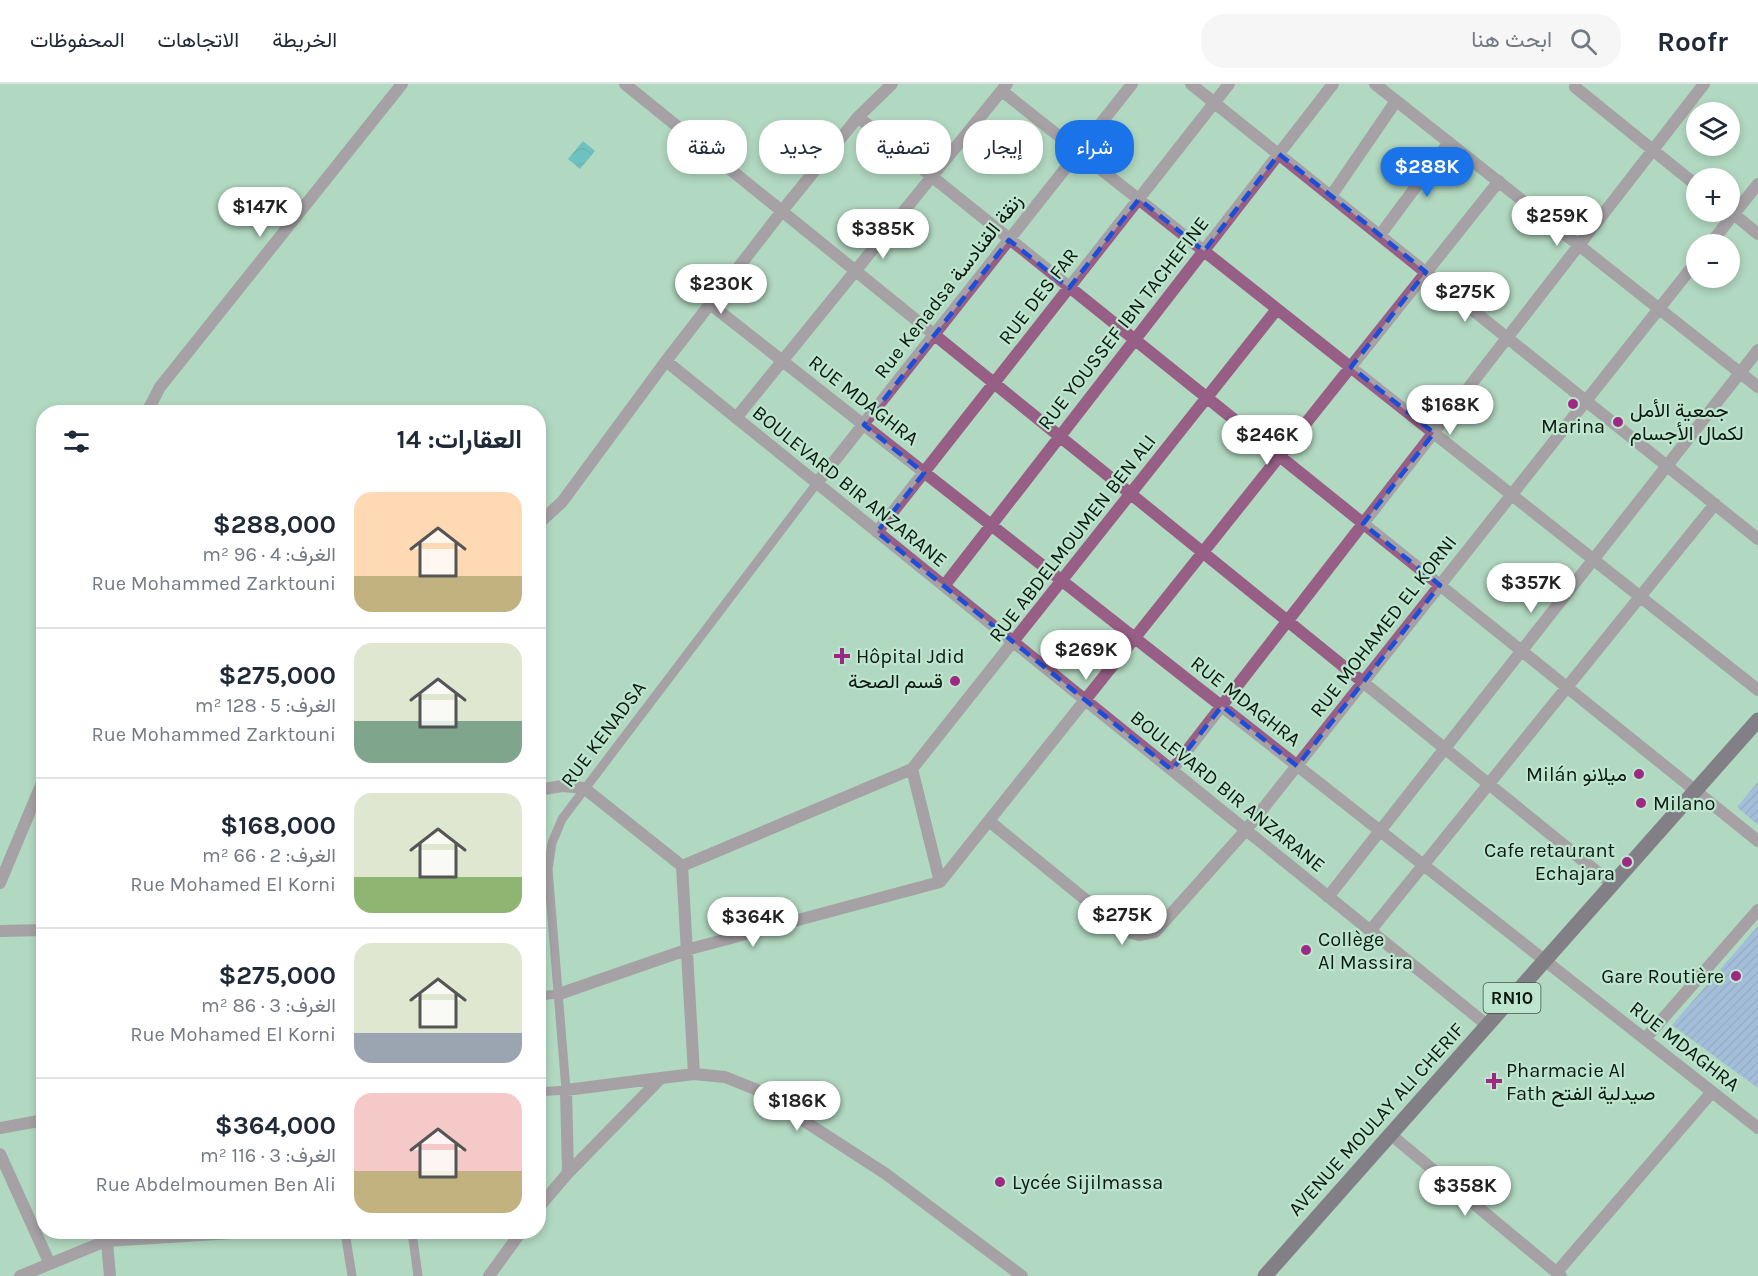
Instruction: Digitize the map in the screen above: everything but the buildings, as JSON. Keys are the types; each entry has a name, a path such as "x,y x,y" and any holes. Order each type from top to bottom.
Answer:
{"main road":[{"name":"AVENUE MOULAY ALI CHERIF","path":"1264,1276 1758,720"}],"street":[{"path":"151,405 160,387 402,84"},
{"path":"625,84 1612,884"},
{"path":"546,517 562,502 666,361 782,211 858,117 892,84"},
{"name":"Rue Kenadsa زنقة القنادسة","path":"1104,120 1132,84"},
{"path":"1191,84 1758,539"},
{"name":"RUE DES FAR","path":"877,532 1229,84"},
{"name":"RUE YOUSSEF IBN TACHEFINE","path":"944,586 1333,84"},
{"path":"1376,84 1758,387"},
{"path":"1172,770 1704,84"},
{"path":"736,418 1005,87 1055,131"},
{"path":"1575,87 1686,176"},
{"path":"1331,196 1396,100"},
{"path":"858,117 1758,841"},
{"path":"1380,236 1449,142"},
{"name":"Rue Kenadsa زنقة القنادسة","path":"817,483 1062,174"},
{"path":"1107,174 1758,690"},
{"path":"559,994 686,950 940,882 1499,181"},
{"path":"1740,204 1758,184"},
{"path":"1740,219 1758,234"},
{"name":"RUE MOHAMED EL KORNI","path":"989,821 1124,931 1139,935 1155,932 1246,830 1686,275"},
{"name":"RUE MDAGHRA","path":"710,304 1758,1128"},
{"name":"RUE ABDELMOUMEN BEN ALI","path":"682,866 912,769 1277,309"},
{"path":"1328,897 1758,350"},
{"name":"BOULEVARD BIR ANZARANE","path":"666,361 1487,1025"},
{"path":"1370,931 1715,504"},
{"path":"912,769 940,882"},
{"path":"546,789 562,786 584,788 682,866 693,1074"},
{"path":"0,883 36,797"},
{"path":"1645,1039 1758,910"},
{"path":"0,931 36,930"},
{"path":"568,1173 566,1090 693,1074 724,1077 755,1089 886,1174 1022,1276"},
{"path":"546,1199 661,1078"},
{"path":"1390,1134 1559,1274 1712,1092"},
{"path":"0,1128 36,1121"},
{"path":"0,1154 36,1233"},
{"path":"39,1239 49,1262"},
{"path":"20,1276 99,1239"},
{"path":"106,1239 110,1276"},
{"path":"489,1276 516,1239"}],"lane":[{"name":"RUE KENADSA","path":"566,1090 548,868 552,843 562,819 584,788 817,483"},
{"path":"546,995 559,994"},
{"path":"546,1091 566,1090"},
{"path":"346,1239 352,1276"},
{"path":"413,1239 418,1276"}],"highlighted area":[{"path":"1279,154 1426,272 1351,367 1434,433 1363,524 1440,585 1297,766 1222,706 1172,770 877,532 924,473 864,425 1009,240 1069,288 1139,199 1204,251"}],"water":[{"path":"583,141 595,151 580,169 568,159"}],"place":[{"name":"Marina","path":"1573,404"},
{"name":"جمعية الأمل لكمال الأجسام","path":"1618,422"},
{"name":"Hôpital Jdid","path":"842,656"},
{"name":"قسم الصحة","path":"955,681"},
{"name":"Milán ميلانو","path":"1639,774"},
{"name":"Milano","path":"1641,803"},
{"name":"Cafe retaurant Echajara","path":"1627,862"},
{"name":"Collège Al Massira","path":"1306,950"},
{"name":"Gare Routière","path":"1736,976"},
{"name":"Pharmacie Al Fath صيدلية الفتح","path":"1494,1081"},
{"name":"Lycée Sijilmassa","path":"1000,1182"}]}
